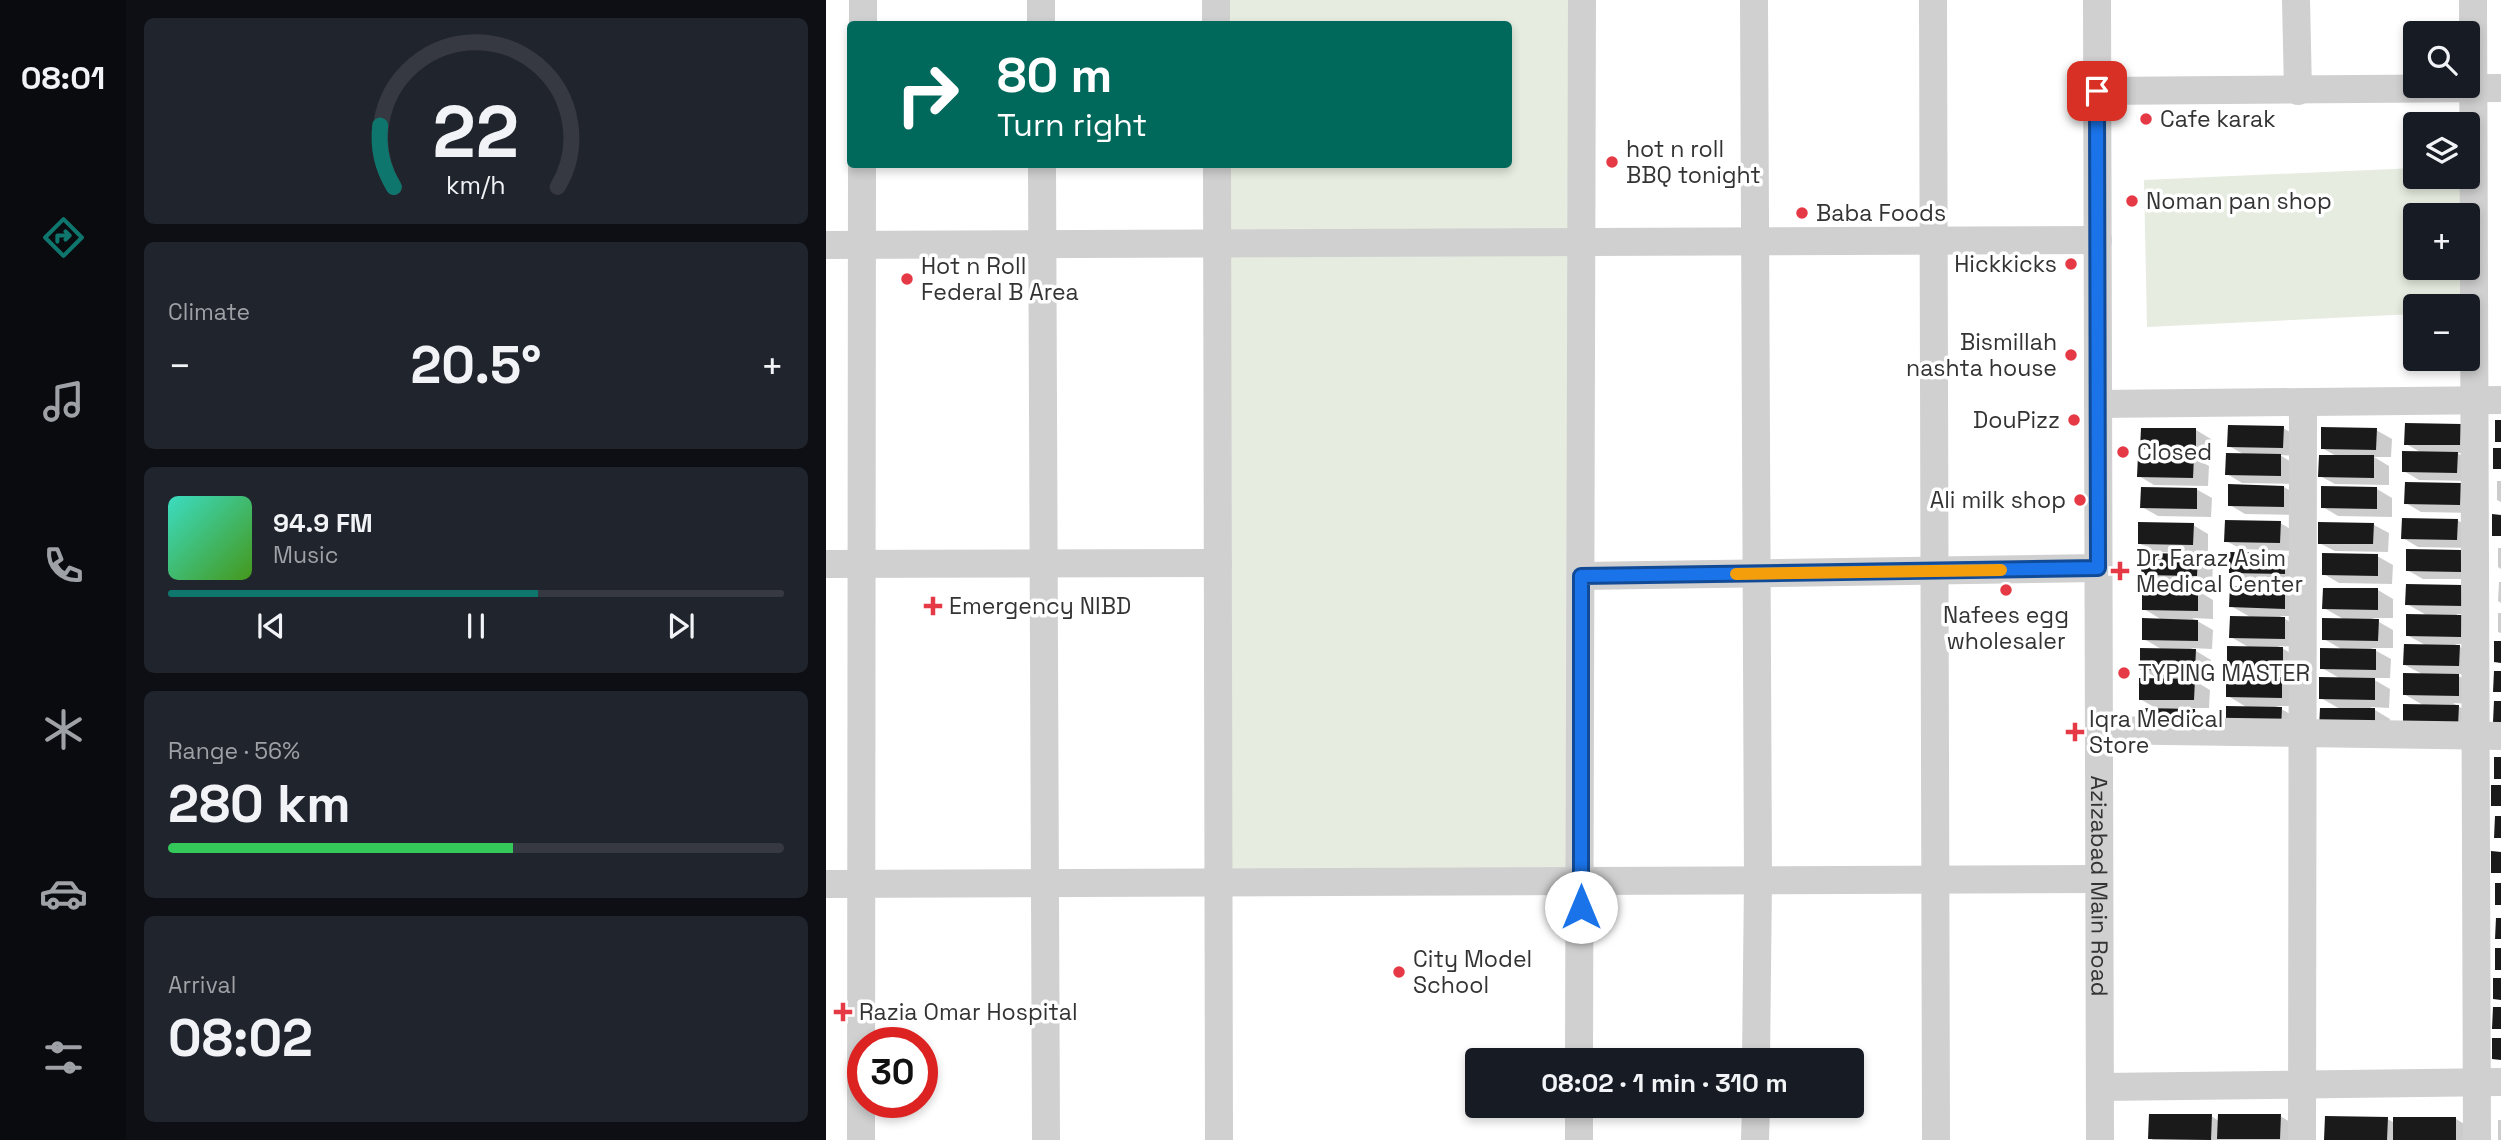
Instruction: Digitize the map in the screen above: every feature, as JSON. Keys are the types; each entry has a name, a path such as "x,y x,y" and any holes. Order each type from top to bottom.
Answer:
{"street":[{"path":"863,0 863,21"},
{"path":"1041,0 1041,21"},
{"path":"1216,0 1216,21"},
{"path":"1579,1048 1581,0"},
{"path":"1754,0 1758,880 1756,1048"},
{"path":"1933,0 1936,1140"},
{"name":"Azizabad Main Road","path":"2097,0 2100,1140"},
{"path":"2296,0 2298,91"},
{"path":"2473,0 2473,21"},
{"path":"2480,89 2501,89"},
{"path":"2097,91 2403,90"},
{"path":"2473,98 2488,400 2489,1082 2477,1140"},
{"path":"862,168 862,1140"},
{"path":"1042,168 1046,1140"},
{"path":"1217,168 1219,1140"},
{"path":"826,245 2098,240"},
{"path":"2098,404 2488,400"},
{"path":"2302,1140 2303,402"},
{"path":"826,564 1218,563"},
{"path":"1581,576 2098,568"},
{"path":"2099,730 2489,737"},
{"path":"826,884 2099,879"},
{"path":"2100,1087 2489,1082"},
{"path":"1579,1118 1579,1140"},
{"path":"1755,1140 1756,1118"}],"shaded area":[{"path":"1220,0 1582,0 1581,881 1218,883 1226,168 1512,168 1512,21 1221,21"},
{"path":"2403,169 2403,189 2475,189 2475,203 2403,203 2403,280 2474,280 2474,294 2403,294 2403,315 2147,327 2144,180"}],"building":[{"path":"2495,420 2501,420 2501,442 2495,442"},
{"path":"2405,423 2461,424 2460,445 2404,445"},
{"path":"2228,425 2284,426 2283,448 2227,447"},
{"path":"2321,427 2377,428 2376,450 2321,449"},
{"path":"2141,428 2196,428 2196,450 2140,449"},
{"path":"2493,448 2501,448 2501,469 2493,469"},
{"path":"2402,451 2458,452 2457,473 2402,472"},
{"path":"2226,453 2281,454 2281,476 2225,475"},
{"path":"2138,455 2194,456 2193,478 2137,477"},
{"path":"2319,455 2374,455 2374,478 2318,477"},
{"path":"2405,482 2461,483 2460,505 2404,504"},
{"path":"2228,484 2284,486 2284,507 2228,506"},
{"path":"2321,486 2377,487 2377,509 2321,508"},
{"path":"2141,487 2197,488 2197,509 2140,508"},
{"path":"2492,514 2501,515 2501,536 2492,536"},
{"path":"2402,518 2458,519 2457,540 2401,539"},
{"path":"2225,520 2281,521 2280,543 2224,542"},
{"path":"2138,522 2194,523 2193,545 2138,544"},
{"path":"2318,522 2374,523 2373,544 2318,544"},
{"path":"2406,549 2462,550 2461,572 2406,571"},
{"path":"2229,552 2285,553 2285,574 2229,573"},
{"path":"2142,553 2198,554 2197,576 2141,575"},
{"path":"2322,553 2378,554 2378,576 2322,575"},
{"path":"2406,584 2462,585 2462,606 2405,605"},
{"path":"2230,586 2285,587 2285,609 2229,607"},
{"path":"2142,588 2198,589 2198,611 2142,610"},
{"path":"2323,588 2378,588 2378,610 2322,609"},
{"path":"2406,614 2462,615 2461,637 2406,636"},
{"path":"2230,616 2285,617 2285,639 2229,638"},
{"path":"2142,618 2198,620 2198,641 2142,640"},
{"path":"2322,618 2379,619 2378,641 2322,640"},
{"path":"2494,641 2501,641 2501,663 2494,662"},
{"path":"2404,644 2460,645 2459,666 2403,665"},
{"path":"2227,646 2283,647 2283,669 2227,667"},
{"path":"2140,648 2196,649 2195,671 2140,670"},
{"path":"2320,648 2376,649 2376,670 2320,669"},
{"path":"2494,671 2501,671 2501,692 2493,692"},
{"path":"2403,673 2459,674 2459,696 2403,695"},
{"path":"2226,676 2282,677 2282,698 2226,697"},
{"path":"2319,677 2375,678 2375,700 2319,699"},
{"path":"2139,678 2195,679 2194,700 2139,700"},
{"path":"2494,701 2501,701 2501,722 2493,722"},
{"path":"2403,704 2459,705 2458,726 2403,725"},
{"path":"2226,706 2282,707 2281,729 2226,728"},
{"path":"2139,708 2195,709 2194,731 2139,730"},
{"path":"2320,708 2375,708 2375,731 2319,729"},
{"path":"2494,757 2501,757 2501,779 2494,779"},
{"path":"2491,785 2501,785 2501,806 2491,806"},
{"path":"2495,816 2501,816 2501,838 2494,838"},
{"path":"2491,851 2501,852 2501,873 2491,873"},
{"path":"2495,883 2501,883 2501,905 2495,905"},
{"path":"2496,918 2501,918 2501,939 2495,939"},
{"path":"2495,948 2501,948 2501,970 2495,970"},
{"path":"2493,978 2501,978 2501,1000 2493,999"},
{"path":"2493,1007 2501,1007 2501,1029 2492,1029"},
{"path":"2492,1038 2501,1038 2501,1060 2492,1059"},
{"path":"2149,1114 2212,1114 2211,1140 2148,1139"},
{"path":"2218,1114 2281,1114 2280,1139 2217,1139"},
{"path":"2325,1116 2388,1117 2387,1140 2324,1140"},
{"path":"2393,1117 2456,1117 2456,1140 2393,1140"}],"slow traffic":[{"path":"1736,574 2001,570"}],"place":[{"name":"Cafe karak","path":"2146,119"},
{"name":"hot n roll BBQ tonight","path":"1612,162"},
{"name":"Noman pan shop","path":"2132,201"},
{"name":"Baba Foods","path":"1802,213"},
{"name":"Hickkicks","path":"2071,264"},
{"name":"Hot n Roll Federal B Area","path":"907,279"},
{"name":"Bismillah nashta house","path":"2071,355"},
{"name":"DouPizz","path":"2074,420"},
{"name":"Closed","path":"2123,452"},
{"name":"Ali milk shop","path":"2080,500"},
{"name":"Dr. Faraz Asim Medical Center","path":"2120,571"},
{"name":"Nafees egg wholesaler","path":"2006,590"},
{"name":"Emergency NIBD","path":"933,606"},
{"name":"TYPING MASTER","path":"2124,673"},
{"name":"Iqra Medical Store","path":"2075,732"},
{"name":"City Model School","path":"1399,972"},
{"name":"Razia Omar Hospital","path":"843,1012"}],"route":[{"path":"1581,907 1581,576 2098,568 2097,91"}]}
